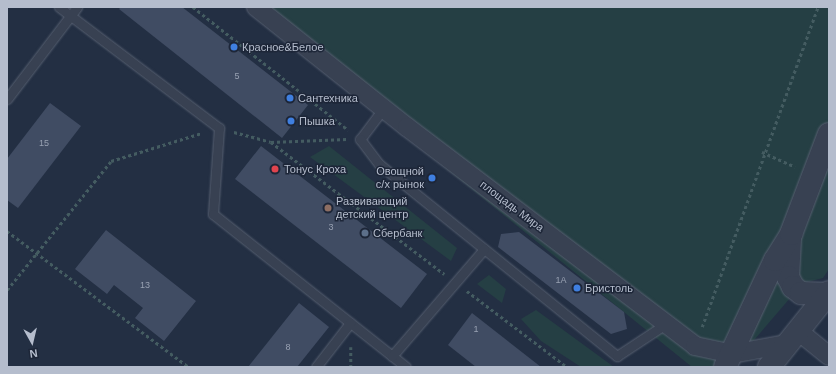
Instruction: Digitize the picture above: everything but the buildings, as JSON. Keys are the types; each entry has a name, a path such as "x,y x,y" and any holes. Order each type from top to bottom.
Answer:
{"street":[{"name":"площадь Мира","path":"256,7 383,109 667,323 695,346 729,361 792,337"},
{"path":"729,361 775,260 791,234 829,134"},
{"path":"791,234 788,264 793,287 801,293 828,293"},
{"path":"769,367 828,293"},
{"path":"792,337 829,356"}],"lane":[{"path":"59,7 219,128 213,214 406,367"},
{"path":"7,99 77,7"},
{"path":"383,109 360,139 379,164 617,356 667,323"},
{"path":"392,356 484,249"},
{"path":"316,367 350,323"}],"path":[{"path":"193,7 360,139"},
{"path":"695,346 762,152 818,7"},
{"path":"7,290 112,160 219,128 271,142 360,139"},
{"path":"271,142 567,367"},
{"path":"762,152 799,169"},
{"path":"7,231 189,367"}],"green space":[{"path":"246,7 829,7 829,269 823,278 803,283 731,367 692,367"},
{"path":"329,146 457,248 451,261 310,157"},
{"path":"489,275 506,289 502,303 477,284"},
{"path":"536,310 614,367 581,367 541,341 521,319"}],"place":[{"name":"Красное&Белое","path":"234,47"},
{"name":"Сантехника","path":"290,98"},
{"name":"Пышка","path":"291,121"},
{"name":"Тонус Кроха","path":"275,169"},
{"name":"Овощной с/х рынок","path":"432,178"},
{"name":"Развивающий детский центр","path":"328,208"},
{"name":"Сбербанк","path":"365,233"},
{"name":"Бристоль","path":"577,288"}]}
